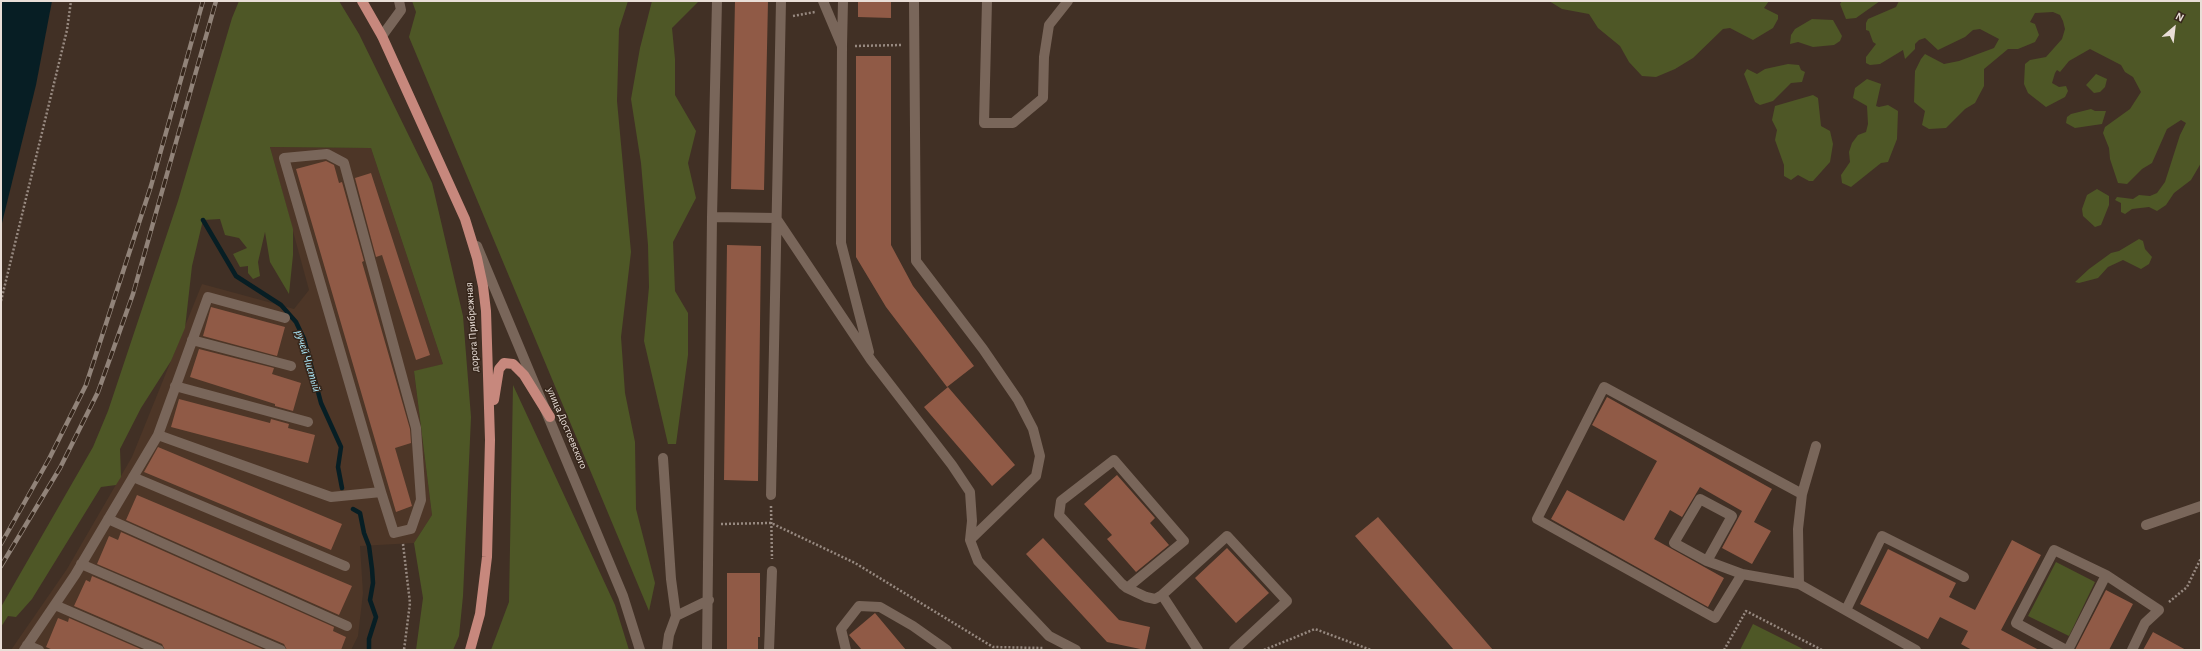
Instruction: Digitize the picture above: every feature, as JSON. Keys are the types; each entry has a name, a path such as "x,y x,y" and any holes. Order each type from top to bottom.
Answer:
{"main road":[{"name":"дорога Прибрежная","path":"362,1 382,36 466,219 477,258 484,292 490,440 487,557 480,614 470,650"},
{"path":"490,440 495,384 499,369 504,364 518,366 550,417"}],"street":[{"path":"382,36 401,10 399,1"},
{"path":"707,650 710,524 712,217 717,1"},
{"path":"771,494 781,1"},
{"path":"843,1 841,243 871,360"},
{"path":"914,1 916,261 983,349 1018,400 1034,429 1040,456 1036,476 970,540"},
{"path":"987,1 984,123 1013,123 1043,98 1044,57 1048,26 1068,1"},
{"path":"825,6 842,46"},
{"path":"327,154 344,163 416,428 420,500 411,529 394,533 381,492 284,158 327,154"},
{"path":"712,217 776,218"},
{"path":"776,218 871,360 952,465 970,492 972,521 970,540 978,561 1049,636 1076,650"},
{"name":"улица Достоевского","path":"466,219 550,417 623,596 640,650"},
{"path":"39,650 25,647 82,564 158,435 208,297 285,318"},
{"path":"192,340 291,366"},
{"path":"175,386 308,422"},
{"path":"1742,574 1715,618 1537,519 1604,387 1802,494"},
{"path":"158,435 332,497 381,492"},
{"path":"1799,584 1798,529 1802,494 1816,446"},
{"path":"663,458 671,579 676,616 669,635 667,650"},
{"path":"1127,588 1184,541 1114,460 1061,501 1059,515 1110,573 1127,588 1155,599 1162,595 1227,536 1287,601 1234,650"},
{"path":"133,477 345,566"},
{"path":"1707,561 1732,516 1700,499 1674,543 1707,561 1742,574 1799,584 1916,650"},
{"path":"2146,525 2201,506"},
{"path":"108,519 347,626"},
{"path":"1846,610 1882,536 1964,577"},
{"path":"2106,575 2067,650 2016,623 2054,550 2106,575 2159,610 2144,623 2132,650"},
{"path":"82,564 281,650"},
{"path":"769,650 772,571"},
{"path":"1162,595 1198,650"},
{"path":"676,616 709,600"},
{"path":"55,604 159,650"},
{"path":"846,650 841,629 859,606 880,607 913,626 947,650"}],"path":[{"path":"1,301 67,30 71,1"},
{"path":"780,18 825,6"},
{"path":"842,46 914,45"},
{"path":"771,494 772,571"},
{"path":"710,524 771,523 856,563 993,647 1048,648"},
{"path":"401,531 410,603 404,650"},
{"path":"2159,610 2187,587 2201,558"},
{"path":"1724,650 1746,611 1822,650"},
{"path":"1264,650 1315,630 1371,650"}],"shaded area":[{"path":"270,147 371,148 443,364 414,372 432,515 414,543 360,546 363,593 358,636 351,650 11,650 67,569 132,457 202,284 294,309 309,290"}],"green space":[{"path":"239,1 339,1 359,34 432,183 463,316 471,417 463,596 459,636 453,650 416,650 423,598 414,543 432,515 414,371 443,364 371,148 270,147 293,229 293,255 289,294 270,262 265,232 258,262 260,276 253,279 248,273 248,266 240,267 233,254 247,248 239,238 225,235 220,219 203,220 192,266 185,328 171,361 141,408 120,449 121,477 116,485 101,487 32,599 16,617 8,616 1,627 1,607 93,447 108,411 178,201 232,18"},
{"path":"412,1 628,1 619,29 617,101 631,252 621,337 625,393 635,442 636,509 655,583 649,611 409,37 416,12"},
{"path":"652,1 699,1 672,28 675,59 675,95 696,131 688,163 696,198 673,242 675,291 688,313 688,355 676,444 668,444 644,341 649,287 648,245 641,163 631,99 640,48"},
{"path":"1549,1 1769,1 1764,8 1778,15 1778,19 1773,28 1753,40 1730,28 1723,29 1693,58 1675,69 1656,77 1642,76 1629,62 1620,46 1598,28 1589,14 1562,9"},
{"path":"1842,1 1880,1 1856,18 1846,19 1840,4"},
{"path":"1899,1 2201,1 2201,163 2191,180 2174,193 2166,205 2157,211 2149,207 2132,209 2125,214 2121,212 2121,203 2115,200 2117,197 2133,199 2139,195 2150,196 2157,193 2165,182 2180,135 2186,123 2181,120 2167,129 2152,163 2142,169 2127,184 2118,183 2110,159 2109,148 2103,133 2105,127 2130,109 2141,92 2133,77 2125,72 2121,65 2090,49 2069,61 2060,72 2057,70 2055,73 2052,83 2059,87 2066,86 2068,91 2065,97 2046,107 2028,93 2024,84 2025,64 2030,60 2046,57 2062,39 2065,29 2063,21 2060,15 2053,12 2035,13 2030,22 2035,24 2039,35 2035,42 2018,49 2008,49 1984,69 1984,86 1975,103 1965,109 1946,128 1929,129 1922,125 1925,111 1914,102 1915,71 1921,59 1925,54 1944,64 1959,61 1994,48 1999,39 1980,29 1973,30 1965,37 1938,50 1925,38 1919,40 1915,44 1915,49 1905,59 1903,50 1880,64 1870,65 1866,63 1866,57 1876,44 1873,42 1869,31 1866,30 1866,23 1868,19 1896,7"},
{"path":"1812,19 1833,20 1842,36 1840,41 1834,45 1813,47 1798,42 1790,44 1791,35 1795,29"},
{"path":"1788,64 1799,65 1801,70 1805,72 1802,82 1791,83 1773,101 1760,105 1755,102 1744,74 1747,69 1757,74 1765,69"},
{"path":"2096,74 2107,79 2105,87 2100,92 2094,93 2086,85"},
{"path":"1867,79 1881,84 1876,106 1879,107 1888,105 1898,111 1897,139 1888,162 1881,163 1851,187 1842,183 1841,175 1850,162 1849,152 1852,143 1858,135 1866,132 1868,124 1867,106 1853,98 1855,88"},
{"path":"1813,95 1818,98 1821,126 1830,131 1833,144 1830,162 1813,181 1809,181 1798,175 1791,180 1784,176 1784,165 1775,140 1777,130 1772,120 1775,106"},
{"path":"2091,109 2095,111 2106,111 2102,124 2075,128 2066,123 2067,117 2071,114"},
{"path":"2097,189 2109,196 2109,205 2101,225 2095,227 2083,216 2082,209 2087,195"},
{"path":"2139,239 2143,241 2145,249 2152,257 2149,264 2141,269 2123,260 2108,267 2098,278 2079,283 2075,282 2089,269 2111,253 2119,251"},
{"path":"513,385 615,605 629,650 491,650 509,602"},
{"path":"2056,562 2095,582 2069,636 2028,616"},
{"path":"1753,624 1805,650 1740,650"}],"water":[{"path":"1,1 52,1 36,85 1,227"}],"building":[{"path":"735,1 768,1 764,190 731,189"},
{"path":"858,1 891,1 891,18 858,17"},
{"path":"856,56 891,56 891,245 913,286 974,366 947,387 886,307 856,257"},
{"path":"326,161 334,165 339,183 342,182 364,261 362,262 410,429 411,443 395,448 412,506 396,512 296,169"},
{"path":"371,173 430,355 416,360 382,255 376,257 355,178"},
{"path":"727,245 761,246 758,481 724,480"},
{"path":"211,307 285,327 277,356 203,336"},
{"path":"199,349 274,368 272,374 301,383 293,411 190,377"},
{"path":"948,387 1015,465 992,486 924,407"},
{"path":"1607,397 1772,489 1754,522 1771,531 1752,564 1722,548 1742,511 1700,487 1682,517 1670,510 1654,539 1724,578 1708,607 1551,519 1567,490 1624,521 1657,461 1592,425"},
{"path":"179,399 270,423 271,419 289,424 288,428 315,435 308,463 171,427"},
{"path":"158,447 342,524 331,550 144,472"},
{"path":"1117,475 1155,518 1150,523 1169,545 1136,572 1107,539 1112,535 1084,504"},
{"path":"137,495 352,586 339,615 126,520"},
{"path":"1378,517 1493,650 1454,650 1355,536"},
{"path":"121,532 334,627 333,631 346,637 341,650 287,650 284,644 97,564 109,536 118,540"},
{"path":"1043,538 1119,620 1150,627 1145,650 1107,642 1026,554"},
{"path":"2012,540 2041,555 2001,630 2039,650 1972,650 1961,644 1968,631 1940,617 1928,639 1860,604 1888,549 1956,583 1949,597 1975,610"},
{"path":"1227,548 1269,593 1236,623 1195,578"},
{"path":"727,573 760,573 760,637 758,637 758,650 727,650"},
{"path":"92,576 265,650 165,650 162,644 74,606 86,580 90,582"},
{"path":"2106,590 2133,604 2109,650 2075,650"},
{"path":"875,613 906,650 862,650 849,635"},
{"path":"58,618 68,622 69,618 143,650 53,650 46,647"},
{"path":"2153,632 2186,650 2143,650"}],"waterway":[{"name":"ручей Чистый","path":"203,220 236,276 281,305 296,322 304,339 321,403 341,447 338,467 342,488"},
{"name":"ручей Чистый","path":"353,509 360,513 364,533 369,546 372,569 373,583 370,600 376,617 369,639 369,650"}],"railway":[{"path":"1,544 49,459 86,385 151,186 203,1"},
{"path":"1,566 60,468 98,392 133,294 216,1"}]}
